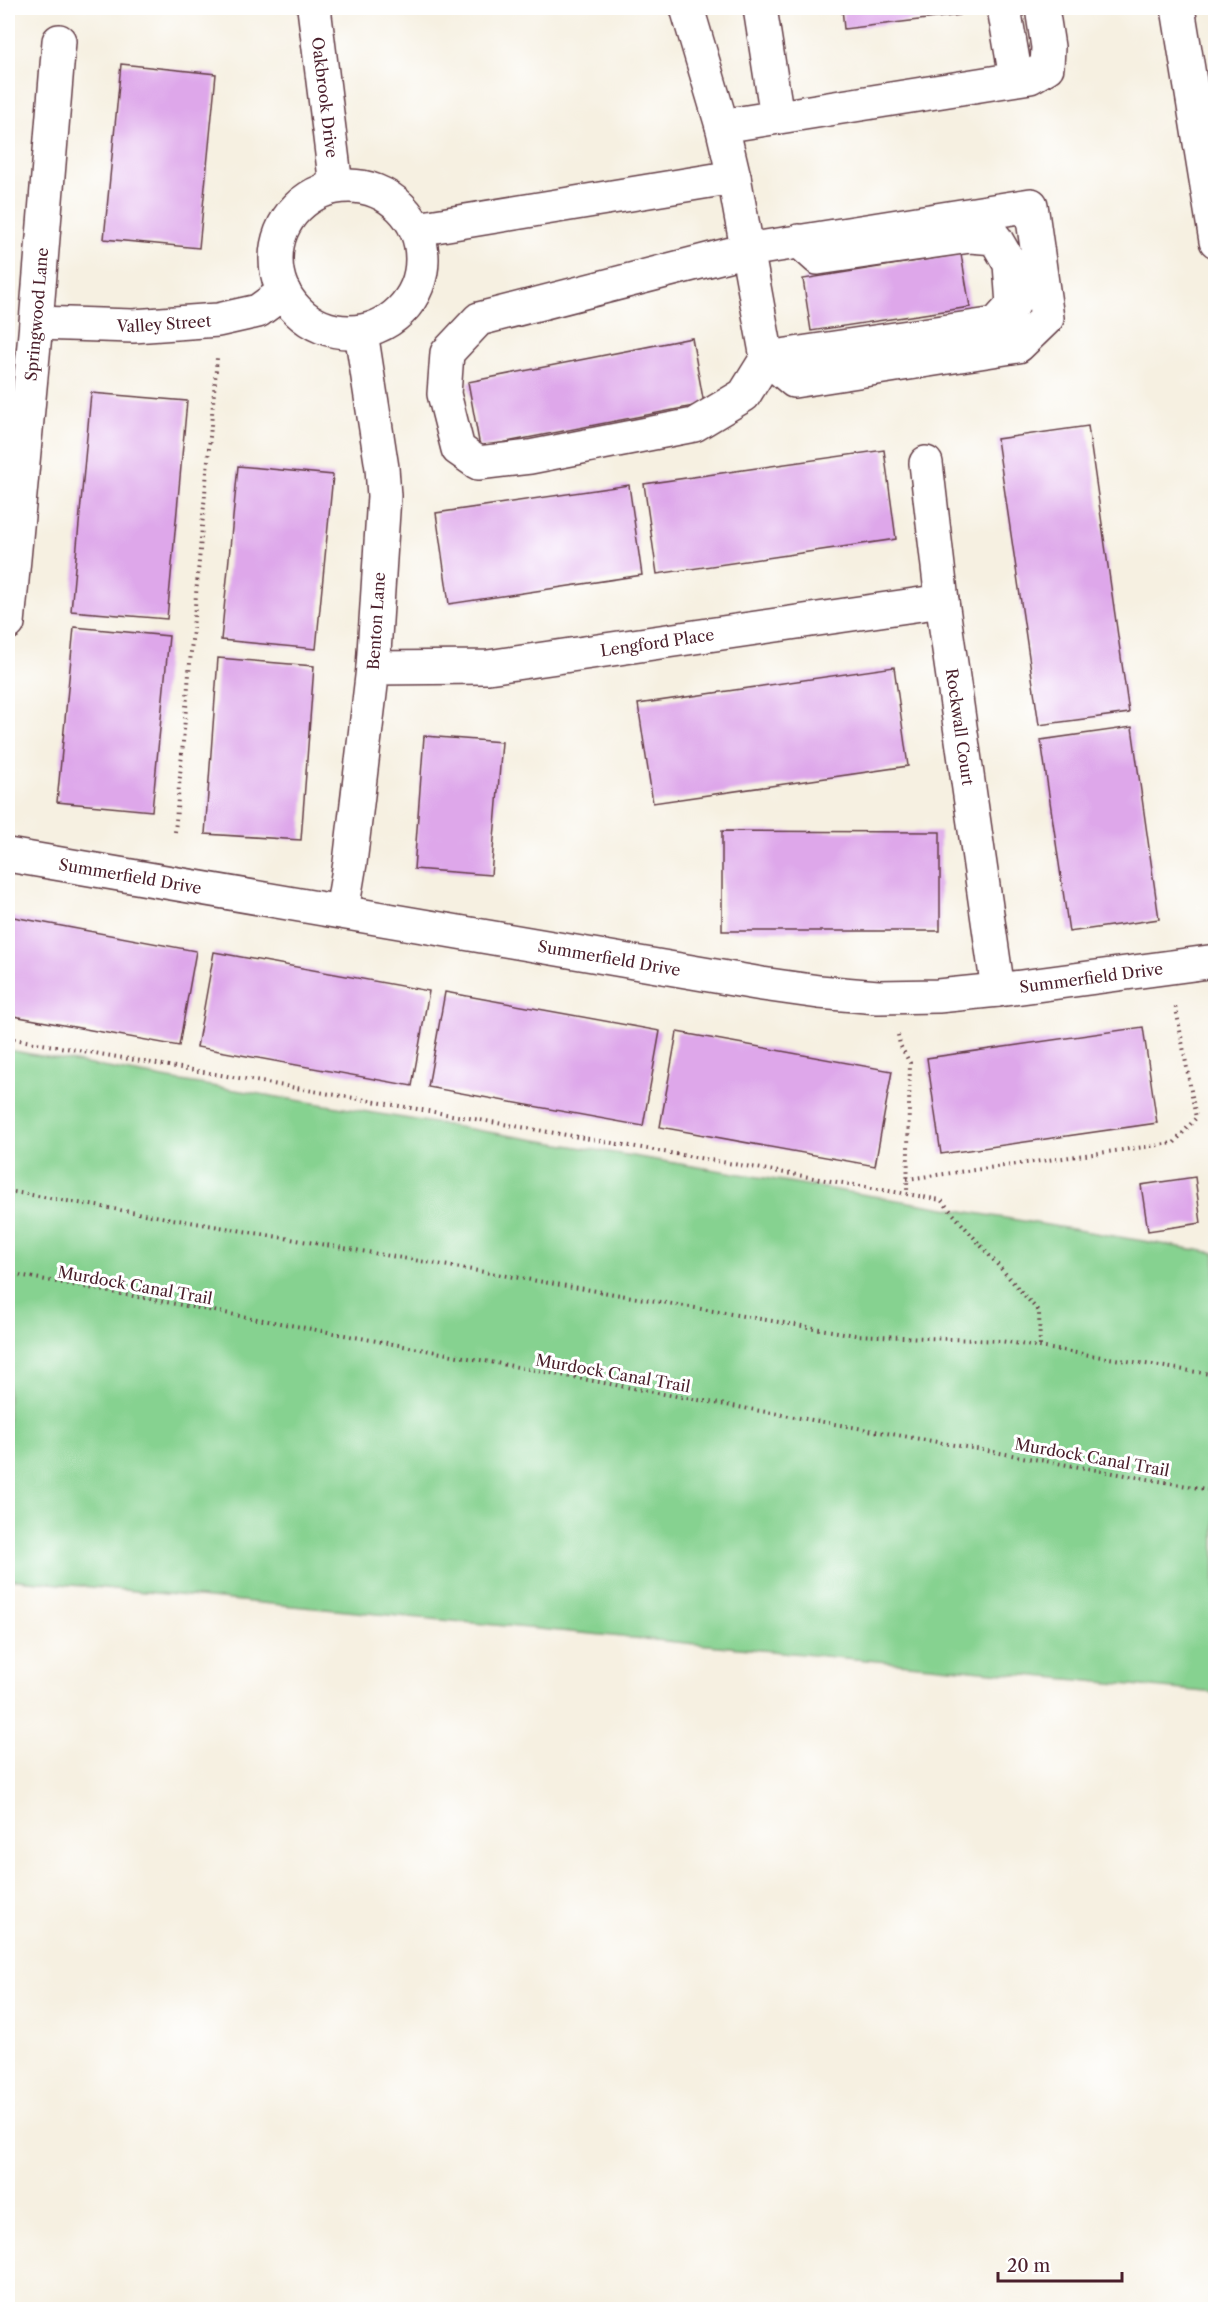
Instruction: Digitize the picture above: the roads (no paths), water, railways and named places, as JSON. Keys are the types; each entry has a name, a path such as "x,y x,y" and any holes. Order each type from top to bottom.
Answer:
{"street":[{"name":"Oakbrook Drive","path":"314,8 336,186"},
{"path":"687,8 722,126 734,177 747,250 767,358 794,381 1018,346 1047,318 1031,205 799,241 747,250 479,319 447,353 444,394 458,449 478,463 530,457 694,425 744,395 767,358 996,324 1013,305 1010,264 995,238 970,236 818,258 799,241"},
{"path":"760,8 777,117"},
{"path":"1004,8 1016,78"},
{"path":"722,126 1030,77 1047,67 1048,47 1042,8"},
{"path":"1178,8 1215,241"},
{"name":"Springwood Lane","path":"8,623 36,323 58,41"},
{"path":"417,229 734,177"},
{"path":"336,186 362,186 379,191 394,200 408,213 417,229 422,247 423,266 418,285 409,302 396,316 380,326 361,332 342,332 316,324 294,308 277,275 275,257 278,239 285,223 296,208 310,196 326,189 336,186"},
{"name":"Valley Street","path":"36,323 133,326 218,320 258,311 284,292"},
{"name":"Benton Lane","path":"342,911 350,863 373,668 384,496 382,468 361,332"},
{"name":"Rockwall Court","path":"926,463 942,601 998,990"},
{"name":"Lengford Place","path":"373,668 488,667 942,601"},
{"name":"Summerfield Drive","path":"8,855 819,992 893,997 938,996 1215,960"}]}
